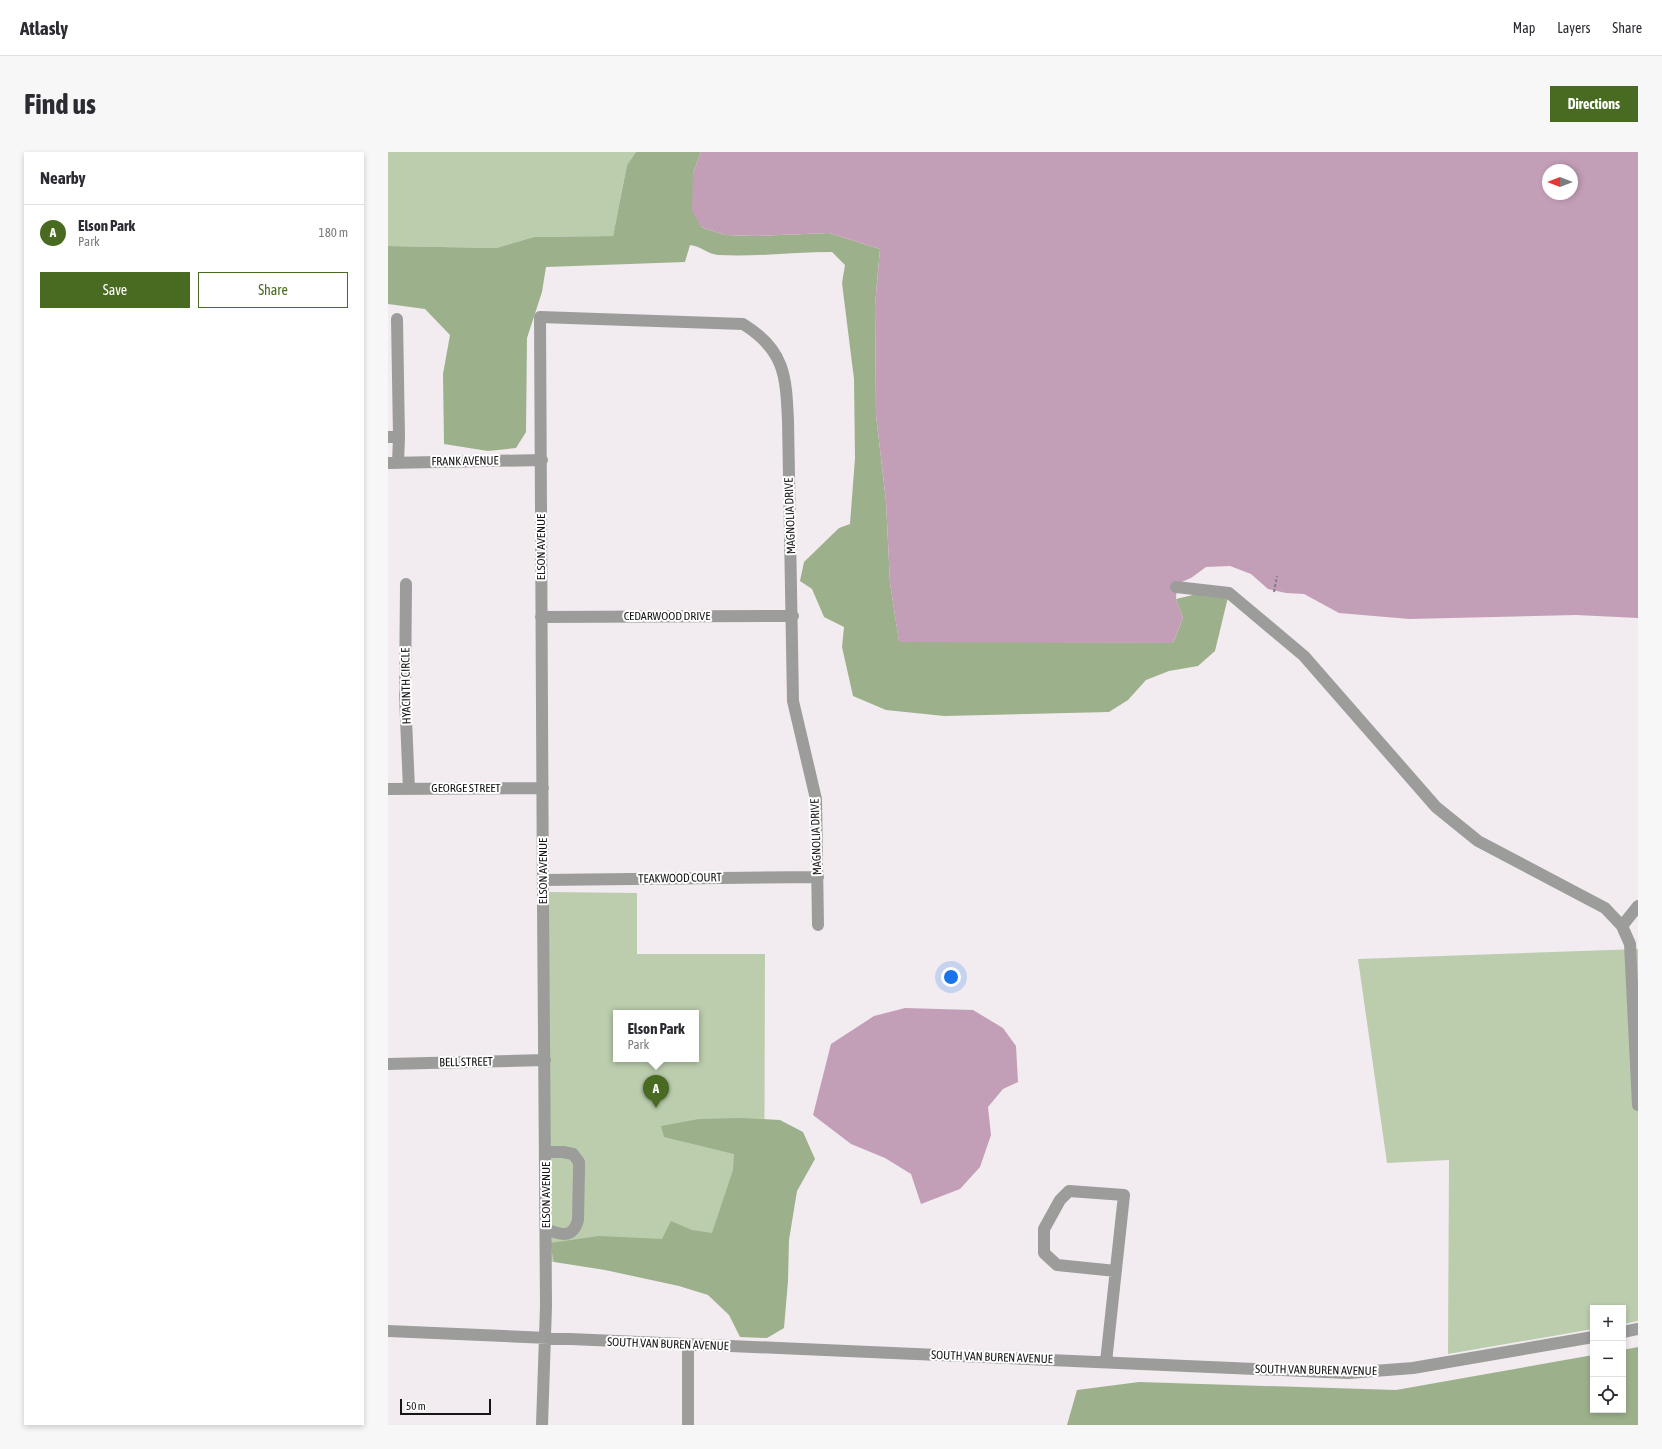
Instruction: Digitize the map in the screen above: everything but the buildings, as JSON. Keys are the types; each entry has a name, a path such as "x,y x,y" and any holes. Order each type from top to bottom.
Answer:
{"street":[{"name":"ELSON AVENUE","path":"540,317 546,1152 546,1306 542,1425"},
{"name":"MAGNOLIA DRIVE","path":"540,317 743,324 767,342 783,368 787,394 793,616 793,702 816,799 818,924"},
{"path":"393,463 398,319"},
{"name":"FRANK AVENUE","path":"393,463 542,460"},
{"name":"HYACINTH CIRCLE","path":"406,584 405,696 409,789"},
{"path":"1176,587 1229,593 1304,656 1436,807 1478,841 1606,908 1622,926 1630,944 1638,1105"},
{"name":"CEDARWOOD DRIVE","path":"541,617 793,616"},
{"name":"GEORGE STREET","path":"388,789 543,788"},
{"name":"TEAKWOOD COURT","path":"543,880 818,877"},
{"path":"1622,926 1638,906"},
{"name":"BELL STREET","path":"388,1064 545,1060"},
{"path":"546,1152 563,1152 573,1154 579,1162 579,1168 578,1220 576,1228 570,1233 564,1234 546,1229"},
{"path":"1106,1362 1116,1270 1124,1195 1069,1191 1060,1200 1044,1229 1044,1253 1057,1265 1116,1270"},
{"path":"1626,1331 1638,1329"},
{"name":"SOUTH VAN BUREN AVENUE","path":"388,1331 1326,1373 1381,1372 1468,1360 1590,1338"},
{"path":"688,1345 688,1425"}],"path":[{"path":"1274,592 1277,576"}],"green space":[{"path":"388,152 636,152 627,165 613,236 534,237 496,248 388,246"},
{"path":"636,152 701,152 693,173 701,227 725,235 756,236 829,233 880,249 875,305 876,415 886,501 890,583 899,641 1173,643 1183,618 1176,599 1193,595 1229,593 1215,651 1198,666 1169,671 1146,680 1128,700 1109,712 944,716 886,710 853,696 842,647 844,627 824,617 812,589 800,581 804,562 839,528 850,524 855,458 854,379 842,283 845,265 832,252 718,255 690,245 685,262 546,267 542,292 527,338 526,432 516,448 488,451 444,444 443,374 450,335 425,309 388,304 388,246 496,248 534,237 613,236 627,165"},
{"path":"548,892 637,893 637,954 765,954 764,1262 546,1262"},
{"path":"1638,949 1638,1321 1626,1323 1626,1305 1590,1305 1590,1330 1448,1354 1449,1160 1387,1163 1358,959"},
{"path":"742,1118 780,1120 803,1132 815,1159 797,1191 789,1240 788,1281 784,1328 767,1338 740,1337 729,1315 708,1295 679,1286 605,1270 554,1262 550,1243 599,1236 662,1239 671,1221 692,1230 712,1233 733,1170 734,1154 664,1137 661,1126 699,1119"},
{"path":"1638,1347 1638,1425 1067,1425 1077,1390 1139,1382 1396,1390 1590,1356 1590,1413 1626,1413 1626,1349"}],"shaded area":[{"path":"701,152 1638,152 1638,618 1576,615 1409,619 1339,613 1304,594 1286,593 1268,589 1251,574 1230,566 1206,567 1191,578 1177,584 1176,599 1183,618 1173,643 899,642 890,583 886,501 876,415 875,305 880,249 829,233 756,236 725,235 701,227 692,211 693,173"},
{"path":"905,1008 973,1010 1003,1028 1016,1046 1018,1082 1003,1089 988,1107 991,1135 980,1167 960,1189 921,1204 911,1174 885,1158 851,1144 813,1115 831,1044 874,1016"}],"place":[{"name":"Elson Park","path":"656,1108"}]}
